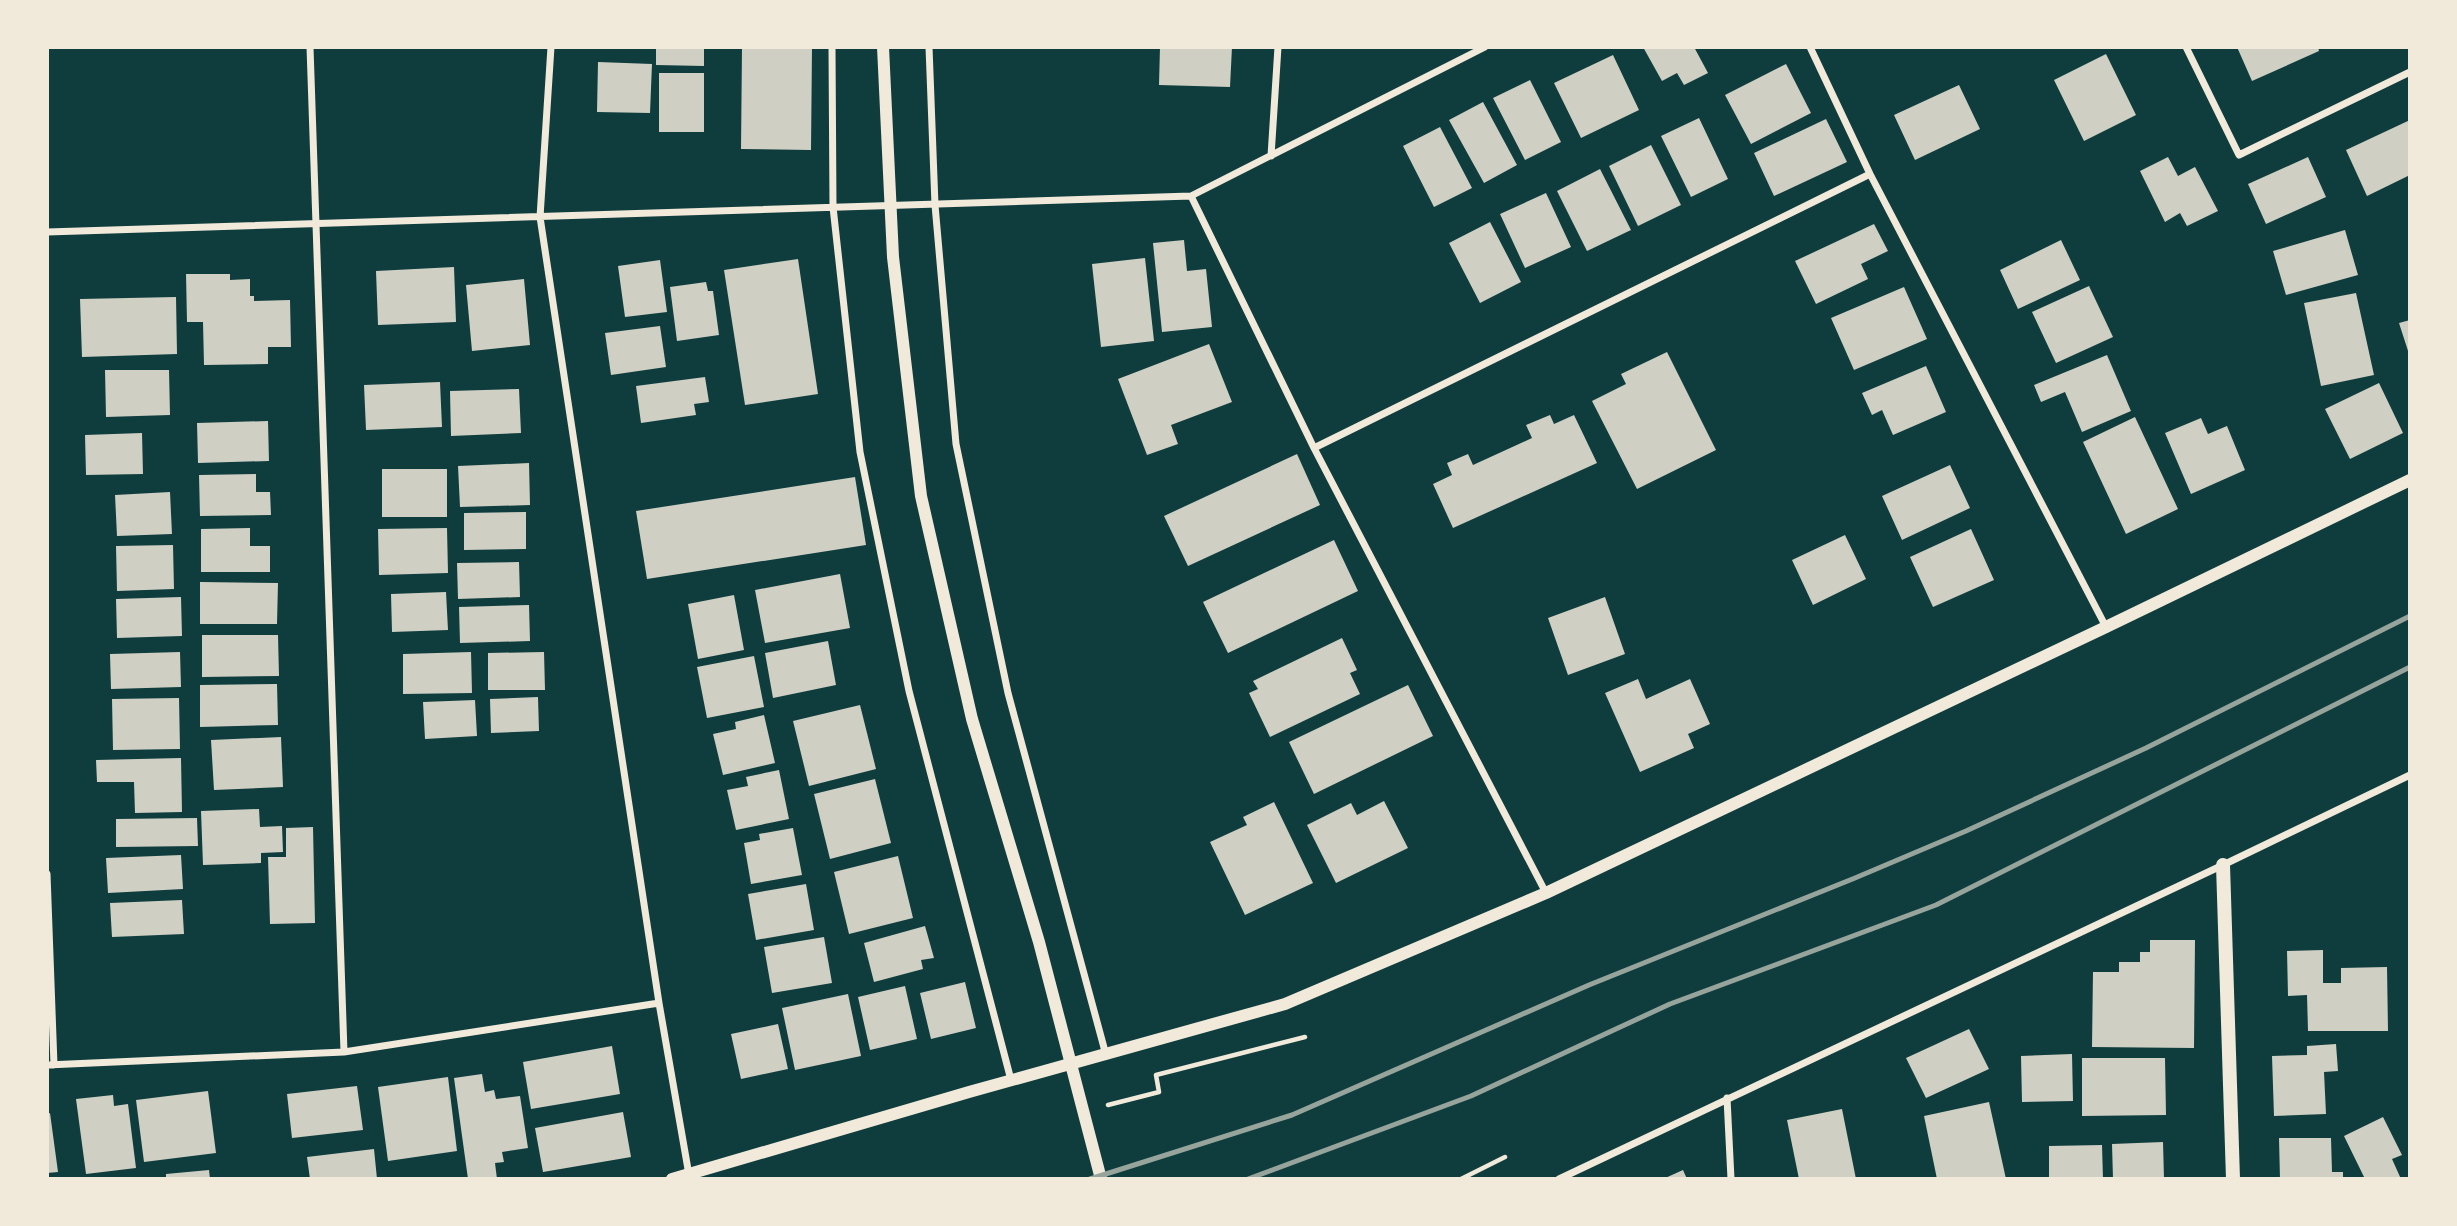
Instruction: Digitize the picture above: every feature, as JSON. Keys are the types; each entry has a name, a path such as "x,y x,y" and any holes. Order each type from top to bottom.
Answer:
{"main road":[{"path":"2222,866 2233,1179"}],"street":[{"path":"310,47 344,1052"},
{"path":"551,47 540,217 659,1003 689,1175"},
{"path":"832,47 834,207 860,452 909,691 1011,1080"},
{"path":"883,47 893,257 921,496 972,719 1039,942 1101,1179"},
{"path":"929,47 935,205 959,457 1008,693 1106,1055"},
{"path":"1271,156 1278,47"},
{"path":"47,232 1191,197 1485,47"},
{"path":"1810,47 1870,174 2106,627"},
{"path":"2186,47 2239,155 2410,72"},
{"path":"1314,448 1870,174"},
{"path":"1191,197 1314,448 1546,892"},
{"path":"672,1179 1011,1080 1285,1004 1546,892 2410,480"},
{"path":"1559,1179 2410,775"},
{"path":"47,874 51,1065 344,1052 659,1003"},
{"path":"1727,1098 1731,1179"}],"path":[{"path":"1100,1107 1159,1092 1156,1075 1305,1037"},
{"path":"1461,1179 1505,1157"}],"building":[{"path":"656,47 704,47 704,66 656,65"},
{"path":"742,47 812,47 811,150 741,149"},
{"path":"1160,47 1232,47 1230,87 1159,85"},
{"path":"1643,47 1694,47 1708,73 1684,85 1677,73 1662,81"},
{"path":"2237,47 2318,47 2319,51 2252,81"},
{"path":"2106,54 2136,115 2084,141 2054,80"},
{"path":"1613,55 1639,110 1581,138 1554,83"},
{"path":"598,62 652,64 650,113 597,112"},
{"path":"1786,64 1811,113 1751,144 1725,95"},
{"path":"659,73 704,73 704,132 659,132"},
{"path":"1530,80 1561,142 1525,160 1493,98"},
{"path":"1959,85 1980,129 1915,160 1894,115"},
{"path":"1483,102 1517,165 1484,183 1449,120"},
{"path":"1699,118 1728,179 1691,197 1661,136"},
{"path":"1826,119 1847,162 1774,196 1754,153"},
{"path":"2410,120 2410,175 2367,196 2346,150"},
{"path":"1440,127 1472,188 1434,207 1403,146"},
{"path":"1651,145 1681,205 1638,226 1609,166"},
{"path":"2168,157 2178,176 2195,167 2218,211 2187,226 2180,213 2165,222 2140,171"},
{"path":"2308,157 2326,197 2266,224 2248,184"},
{"path":"1600,169 1631,230 1587,251 1557,191"},
{"path":"1546,193 1571,247 1525,268 1500,214"},
{"path":"1490,222 1521,282 1480,303 1449,243"},
{"path":"1874,224 1888,251 1861,264 1868,279 1816,304 1795,261"},
{"path":"2345,230 2358,275 2286,295 2273,251"},
{"path":"1184,240 1187,271 1206,269 1212,327 1162,332 1153,243"},
{"path":"2061,240 2080,280 2018,309 2000,270"},
{"path":"1145,258 1154,341 1101,347 1092,264"},
{"path":"798,259 818,394 745,405 724,270"},
{"path":"660,260 667,312 625,317 618,266"},
{"path":"454,267 456,322 378,325 376,271"},
{"path":"186,274 230,274 230,280 250,279 250,296 254,296 254,301 290,300 291,347 268,347 268,364 204,365 203,322 187,322"},
{"path":"524,279 530,345 472,351 466,285"},
{"path":"706,282 708,291 713,291 719,335 677,341 670,287"},
{"path":"2089,286 2113,337 2056,363 2032,312"},
{"path":"1904,287 1927,339 1854,370 1831,318"},
{"path":"2356,293 2374,375 2321,386 2304,303"},
{"path":"176,297 177,354 82,357 80,299"},
{"path":"2410,320 2410,354 2409,354 2399,323"},
{"path":"660,326 666,367 611,375 605,333"},
{"path":"1209,344 1232,402 1171,425 1178,444 1147,455 1118,379"},
{"path":"1667,352 1716,450 1637,489 1592,401 1626,384 1621,374"},
{"path":"2107,355 2131,411 2082,432 2065,392 2041,402 2034,385"},
{"path":"1926,366 1946,412 1893,435 1882,410 1872,415 1862,393"},
{"path":"105,370 169,370 170,415 106,417"},
{"path":"705,377 709,402 694,404 696,415 641,423 636,386"},
{"path":"440,382 442,427 366,430 364,385"},
{"path":"2379,383 2403,433 2350,459 2325,409"},
{"path":"519,389 521,433 451,436 450,391"},
{"path":"1550,415 1554,424 1574,415 1597,463 1453,528 1433,484 1452,475 1447,463 1468,454 1473,465 1532,438 1526,425"},
{"path":"2135,417 2178,509 2126,534 2083,442"},
{"path":"2201,418 2208,434 2227,426 2245,470 2191,494 2165,433"},
{"path":"268,421 269,461 198,463 197,423"},
{"path":"142,433 143,474 86,475 85,435"},
{"path":"1297,454 1320,505 1188,566 1164,516"},
{"path":"529,463 530,505 460,507 458,466"},
{"path":"1950,465 1970,508 1902,540 1882,496"},
{"path":"382,469 447,469 447,517 382,517"},
{"path":"256,474 256,492 270,492 271,515 200,516 199,475"},
{"path":"855,477 866,545 647,579 636,511"},
{"path":"170,492 172,534 117,536 115,495"},
{"path":"526,512 526,549 464,550 464,513"},
{"path":"250,528 250,546 270,546 270,572 201,572 201,529"},
{"path":"447,528 448,573 379,575 378,529"},
{"path":"1971,529 1994,580 1933,607 1910,557"},
{"path":"1845,535 1866,579 1813,605 1792,560"},
{"path":"1334,540 1358,591 1228,653 1203,602"},
{"path":"173,545 174,589 117,591 116,546"},
{"path":"519,562 520,597 458,599 457,563"},
{"path":"840,574 850,628 765,643 755,590"},
{"path":"200,582 278,583 277,624 200,624"},
{"path":"446,592 448,630 392,632 391,594"},
{"path":"734,595 744,650 698,659 688,604"},
{"path":"181,597 182,636 117,638 116,599"},
{"path":"1605,597 1625,654 1568,675 1548,618"},
{"path":"529,605 530,641 460,643 459,607"},
{"path":"202,635 278,635 279,676 202,677"},
{"path":"1342,638 1357,670 1350,673 1360,694 1270,737 1249,693 1258,689 1253,681"},
{"path":"828,641 836,685 773,698 765,653"},
{"path":"180,652 181,687 111,689 110,654"},
{"path":"471,652 472,693 403,694 403,654"},
{"path":"544,652 545,690 488,690 488,653"},
{"path":"754,656 764,707 707,718 697,667"},
{"path":"1638,679 1646,699 1690,679 1710,724 1688,734 1694,748 1640,772 1605,693"},
{"path":"277,684 278,725 200,727 200,685"},
{"path":"1408,685 1433,736 1314,794 1289,742"},
{"path":"538,697 539,731 491,733 490,699"},
{"path":"179,698 180,749 113,750 112,699"},
{"path":"475,700 477,736 425,739 423,702"},
{"path":"860,705 876,769 809,786 793,721"},
{"path":"764,715 775,763 723,775 713,734 736,729 735,722"},
{"path":"281,737 283,787 214,790 211,740"},
{"path":"181,758 182,812 135,813 134,782 97,782 96,760"},
{"path":"779,770 789,819 736,830 727,790 748,786 746,777"},
{"path":"875,779 891,843 830,859 814,794"},
{"path":"1384,801 1408,848 1336,883 1307,825 1351,803 1357,815"},
{"path":"1274,802 1313,883 1245,915 1210,842 1247,825 1243,817"},
{"path":"259,809 260,827 282,826 283,852 261,853 261,863 203,865 201,811"},
{"path":"197,818 198,846 116,847 116,819"},
{"path":"313,827 315,923 270,924 268,857 286,857 286,828"},
{"path":"793,828 802,875 751,884 744,843 760,840 759,834"},
{"path":"181,855 183,889 108,893 106,858"},
{"path":"898,856 913,918 849,934 834,872"},
{"path":"806,884 814,930 756,940 748,894"},
{"path":"182,900 184,934 112,937 110,903"},
{"path":"925,926 934,958 921,960 923,969 874,982 864,943"},
{"path":"824,937 832,983 772,993 764,947"},
{"path":"2150,940 2195,940 2194,1048 2092,1047 2093,972 2119,972 2119,962 2140,962 2140,952 2150,952"},
{"path":"2323,950 2323,983 2341,983 2341,968 2387,967 2388,1031 2308,1031 2307,995 2288,996 2287,951"},
{"path":"965,982 976,1028 931,1039 920,993"},
{"path":"905,986 917,1039 870,1050 858,997"},
{"path":"848,994 861,1056 795,1070 782,1008"},
{"path":"778,1024 788,1069 741,1079 731,1034"},
{"path":"1969,1029 1989,1069 1926,1098 1906,1058"},
{"path":"2336,1044 2338,1071 2324,1072 2326,1114 2274,1116 2272,1056 2307,1055 2307,1046"},
{"path":"612,1046 620,1094 531,1109 523,1062"},
{"path":"2072,1054 2073,1101 2022,1102 2021,1056"},
{"path":"2082,1058 2165,1058 2166,1115 2082,1116"},
{"path":"482,1074 485,1092 494,1090 496,1099 520,1096 528,1148 502,1152 504,1162 495,1163 497,1179 468,1179 454,1078"},
{"path":"448,1077 457,1151 388,1161 378,1087"},
{"path":"357,1086 363,1130 292,1138 287,1094"},
{"path":"208,1091 216,1153 144,1162 136,1100"},
{"path":"113,1095 114,1106 128,1104 136,1168 86,1174 76,1099"},
{"path":"1989,1102 2006,1179 1937,1179 1924,1116"},
{"path":"1842,1109 1856,1179 1799,1179 1787,1120"},
{"path":"623,1112 631,1157 543,1172 535,1128"},
{"path":"50,1113 58,1172 47,1173 47,1114"},
{"path":"2383,1117 2402,1155 2392,1159 2401,1179 2365,1179 2344,1136"},
{"path":"2279,1138 2331,1138 2332,1172 2343,1172 2343,1179 2280,1179"},
{"path":"2163,1142 2164,1179 2113,1179 2112,1144"},
{"path":"2102,1145 2103,1179 2049,1179 2049,1146"},
{"path":"374,1149 377,1179 310,1179 307,1157"},
{"path":"209,1170 210,1179 166,1179 166,1174"},
{"path":"1683,1170 1687,1179 1663,1179"}],"railway":[{"path":"1090,1179 1292,1115 1589,985 1966,831 2146,748 2410,616"},
{"path":"1248,1179 1471,1096 1670,1004 1936,905 2410,667"}]}
